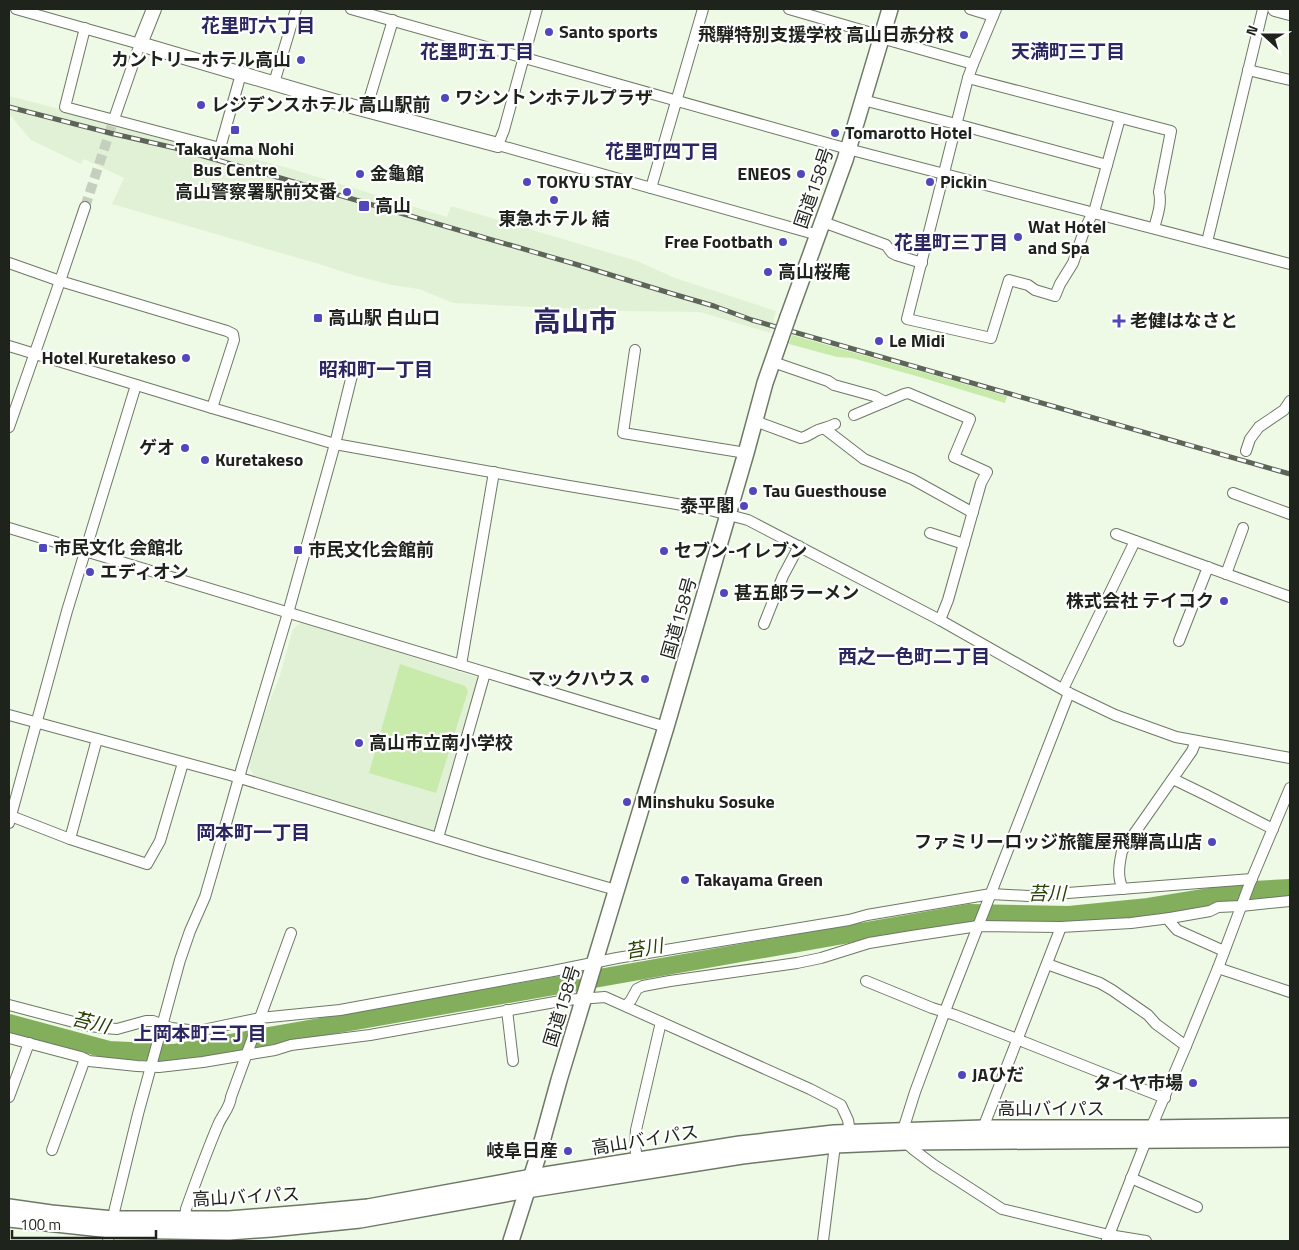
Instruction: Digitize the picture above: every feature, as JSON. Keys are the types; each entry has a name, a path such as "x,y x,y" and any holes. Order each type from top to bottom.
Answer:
{"highway":[{"name":"国道158号","path":"511,1241 530,1184 559,1080 666,727 773,362 848,149 890,9"},
{"name":"高山バイパス","path":"9,1219 117,1232 229,1232 271,1229 360,1220 637,1160 740,1144 850,1132 904,1136 1149,1134 1290,1126"},
{"name":"高山バイパス","path":"9,1207 50,1214 117,1232 185,1219 238,1218 368,1206 742,1156 982,1128 1290,1139"}],"main road":[{"path":"154,9 140,44 366,110 498,145"},
{"path":"1275,9 1290,13"}],"street":[{"path":"16,9 140,44 115,116"},
{"path":"274,83 296,9"},
{"path":"351,9 389,16 524,57 848,149 1290,264"},
{"path":"537,9 504,130 498,145 651,188 886,245 892,253 922,263"},
{"path":"651,188 703,9"},
{"path":"789,9 972,64"},
{"path":"970,9 995,12 972,64 907,319 991,338 1009,280 1028,285 1035,290 1055,296 1073,262 1093,212 1120,118"},
{"path":"1207,242 1263,9"},
{"path":"366,110 389,16"},
{"path":"85,28 65,107 220,148 241,74"},
{"path":"1248,70 1290,80"},
{"path":"968,78 1171,131 1154,228"},
{"path":"863,100 1107,165"},
{"path":"9,427 85,207"},
{"path":"9,263 60,281 233,334 234,340 212,408"},
{"path":"9,346 335,444 569,486 706,508 748,520 940,620 1066,691 1120,717 1176,737 1290,758"},
{"path":"635,350 622,434 746,453"},
{"path":"773,362 828,381 834,385 874,396 885,402"},
{"path":"117,1232 151,1064 183,953 204,897 288,613 335,444 354,367"},
{"path":"136,385 84,551 9,818 147,864 160,842 183,763"},
{"path":"854,415 908,393 970,418 954,456 987,472 981,483 948,600 940,620"},
{"path":"1246,451 1250,439 1260,426 1284,410 1290,402"},
{"path":"755,421 801,438 835,424"},
{"path":"825,429 864,458 912,479 973,512"},
{"path":"461,665 494,472"},
{"path":"1233,493 1290,514"},
{"path":"9,528 666,727"},
{"path":"1226,574 1243,528"},
{"path":"930,533 964,544"},
{"path":"1116,534 1290,595"},
{"path":"1136,541 1066,691 915,1092 904,1136 934,1165 1002,1209 1108,1238 1146,1241"},
{"path":"764,624 783,576 799,546"},
{"path":"1179,641 1208,567"},
{"path":"438,838 486,673"},
{"path":"9,715 239,778 616,890"},
{"path":"70,838 97,739"},
{"path":"1123,890 1118,869 1122,851 1192,752 1196,741"},
{"path":"1173,779 1272,829"},
{"path":"1108,1238 1290,788"},
{"path":"9,1005 85,1025 104,1028 117,1028 153,1021 162,1029 198,1031 340,1010 867,915 990,896 1028,896 1251,881"},
{"path":"626,1006 637,989 643,986 797,963 821,958 869,943 979,924 1061,927 1131,923 1210,911 1218,907 1290,901"},
{"path":"1170,918 1170,922 1177,930 1224,951"},
{"path":"982,1128 1061,927"},
{"path":"185,1219 186,1210 207,1151 220,1120 229,1107 290,933"},
{"path":"1047,964 1100,983 1112,990 1148,1015 1156,1024 1186,1046"},
{"path":"1218,968 1290,992"},
{"path":"866,981 1165,1098"},
{"path":"9,1038 85,1059 113,1064 151,1064 159,1067 203,1062 291,1046 370,1035 585,996 605,997 810,1089 841,1105 848,1120 850,1132"},
{"path":"506,1010 514,1061"},
{"path":"637,1160 636,1130 661,1022"},
{"path":"9,1097 29,1043"},
{"path":"52,1150 85,1059"},
{"path":"823,1241 835,1146"},
{"path":"1131,1178 1197,1207"}],"shaded area":[{"path":"9,96 285,167 447,217 451,206 637,261 675,278 776,311 770,333 700,312 619,311 453,303 419,289 392,285 356,276 112,204 124,178 84,159 81,164 31,140 9,114"},
{"name":"高山市立南小学校","path":"302,622 479,678 437,829 433,831 254,776 249,767 263,718 280,675 293,629"}],"green space":[{"path":"792,335 1007,396 1005,403 852,358 837,357 789,344"},
{"path":"400,664 465,686 468,691 436,793 369,773"}],"waterway":[{"name":"苔川","path":"9,1023 109,1050 173,1053 970,913 1069,915 1148,907 1253,890 1290,888"}],"tunnel":[{"path":"85,207 115,116"}],"railway":[{"path":"9,107 175,148 277,177 575,264 714,306 752,320 1290,474"}],"place":[{"name":"Santo sports","path":"549,32"},
{"name":"飛騨特別支援学校 高山日赤分校","path":"964,35"},
{"name":"カントリーホテル高山","path":"301,60"},
{"name":"ワシントンホテルプラザ","path":"445,98"},
{"name":"レジデンスホテル 高山駅前","path":"201,105"},
{"name":"Takayama Nohi Bus Centre","path":"235,130"},
{"name":"Tomarotto Hotel","path":"835,133"},
{"name":"金龜館","path":"360,174"},
{"name":"ENEOS","path":"801,174"},
{"name":"TOKYU STAY","path":"527,182"},
{"name":"Pickin","path":"930,182"},
{"name":"高山警察署駅前交番","path":"347,192"},
{"name":"東急ホテル 結","path":"554,200"},
{"name":"高山","path":"364,206"},
{"name":"Wat Hotel and Spa","path":"1018,237"},
{"name":"Free Footbath","path":"783,242"},
{"name":"高山桜庵","path":"768,272"},
{"name":"高山駅 白山口","path":"318,318"},
{"name":"老健はなさと","path":"1119,321"},
{"name":"Le Midi","path":"879,341"},
{"name":"Hotel Kuretakeso","path":"186,358"},
{"name":"ゲオ","path":"185,448"},
{"name":"Kuretakeso","path":"205,460"},
{"name":"Tau Guesthouse","path":"753,491"},
{"name":"泰平閣","path":"744,506"},
{"name":"市民文化 会館北","path":"43,548"},
{"name":"市民文化会館前","path":"298,550"},
{"name":"セブン-イレブン","path":"664,551"},
{"name":"エディオン","path":"90,572"},
{"name":"甚五郎ラーメン","path":"724,593"},
{"name":"株式会社 テイコク","path":"1224,601"},
{"name":"マックハウス","path":"645,679"},
{"name":"高山市立南小学校","path":"359,743"},
{"name":"Minshuku Sosuke","path":"627,802"},
{"name":"ファミリーロッジ旅籠屋飛騨高山店","path":"1212,842"},
{"name":"Takayama Green","path":"685,880"},
{"name":"JAひだ","path":"962,1075"},
{"name":"タイヤ市場","path":"1193,1083"},
{"name":"岐阜日産","path":"568,1151"}],"district":[{"name":"花里町六丁目","path":"258,25"},
{"name":"花里町五丁目","path":"477,51"},
{"name":"天満町三丁目","path":"1068,51"},
{"name":"花里町四丁目","path":"662,151"},
{"name":"花里町三丁目","path":"951,242"},
{"name":"高山市","path":"575,321"},
{"name":"昭和町一丁目","path":"376,369"},
{"name":"西之一色町二丁目","path":"914,656"},
{"name":"岡本町一丁目","path":"253,832"},
{"name":"上岡本町三丁目","path":"200,1033"}]}
